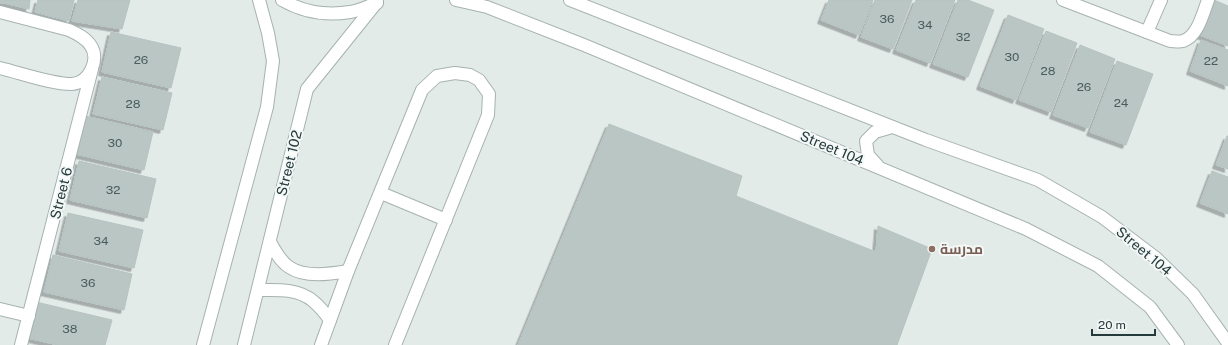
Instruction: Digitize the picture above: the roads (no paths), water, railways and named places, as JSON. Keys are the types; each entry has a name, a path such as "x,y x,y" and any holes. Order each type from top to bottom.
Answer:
{"street":[{"path":"203,345 267,107 273,61 268,33 259,0"},
{"path":"282,0 295,7 322,14 351,12 379,1"},
{"name":"Street 104","path":"456,0 487,7 584,45 1026,229 1098,266 1150,307 1178,345"},
{"name":"Street 104","path":"570,0 892,127 1038,180 1102,217 1156,258 1193,294 1228,343"},
{"path":"1063,0 1170,41 1182,41 1190,37 1197,28 1208,0"},
{"path":"1147,32 1161,0"},
{"name":"Street 102","path":"244,345 307,89 379,1"},
{"name":"Street 6","path":"0,12 69,30 85,39 93,50 94,59 21,345"},
{"path":"0,68 52,81 74,84 82,80 92,69"},
{"path":"321,345 348,271 422,90 437,76 455,73 470,75 479,80 488,94 488,115 395,345"},
{"path":"879,168 868,155 866,141 875,132 892,127"},
{"path":"381,193 446,220"},
{"path":"270,242 279,258 290,267 306,273 321,275 348,271"},
{"path":"258,290 293,291 307,296 330,320"},
{"path":"0,309 29,316"}],"place":[{"name":"مدرسة","path":"932,249"}]}
